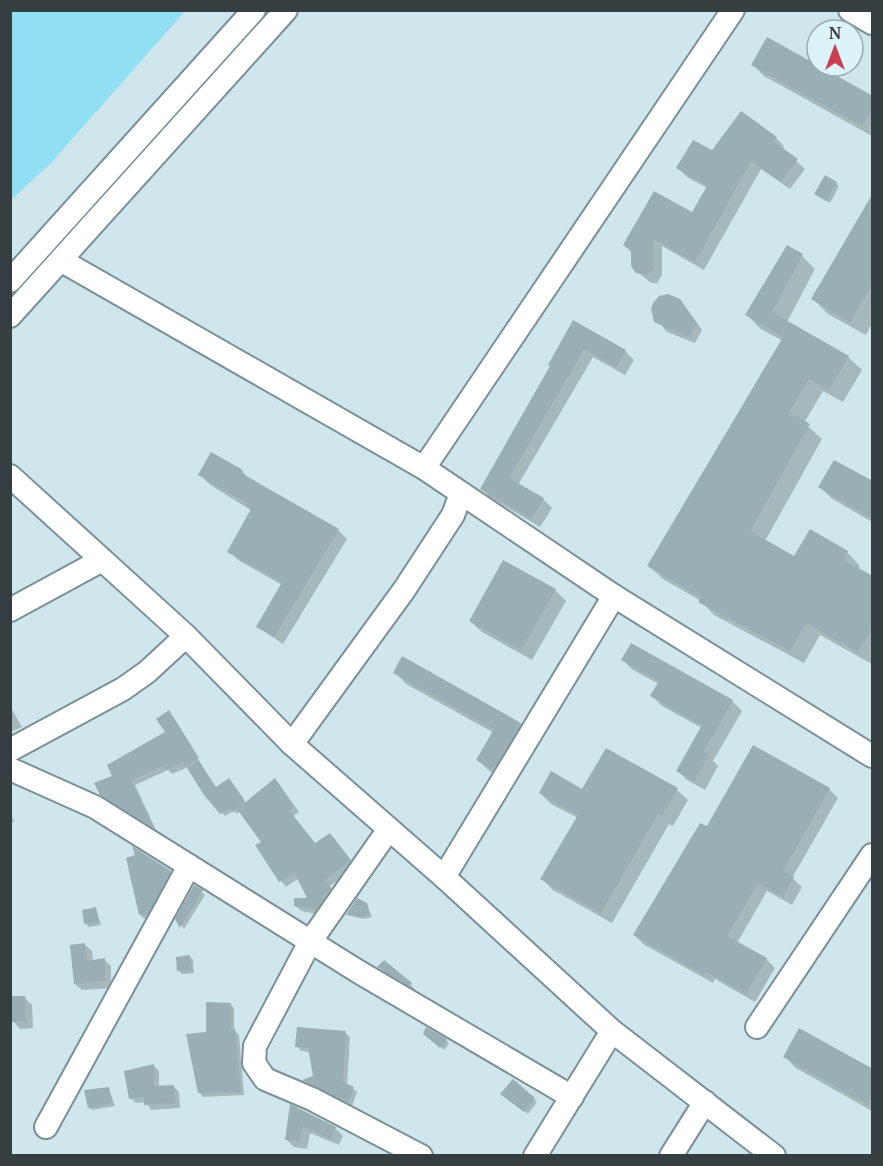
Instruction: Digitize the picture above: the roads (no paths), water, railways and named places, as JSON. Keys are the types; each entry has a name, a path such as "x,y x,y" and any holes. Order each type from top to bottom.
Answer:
{"street":[{"path":"10,281 254,10"},
{"path":"10,316 286,10"},
{"path":"424,468 733,10"},
{"path":"850,10 873,23"},
{"path":"62,261 424,468 614,596 873,756"},
{"path":"10,476 186,636 292,744 444,877 612,1030 774,1155"},
{"path":"292,744 404,590 453,515 461,494"},
{"path":"10,610 102,560"},
{"path":"444,877 614,596"},
{"path":"10,750 123,689 147,672 186,636"},
{"path":"10,769 94,807 310,942 572,1097"},
{"path":"389,829 310,942 255,1046 254,1063 265,1079 312,1099 422,1155"},
{"path":"757,1027 873,855"},
{"path":"46,1127 189,866"},
{"path":"535,1155 612,1030"},
{"path":"671,1155 705,1102"}]}
